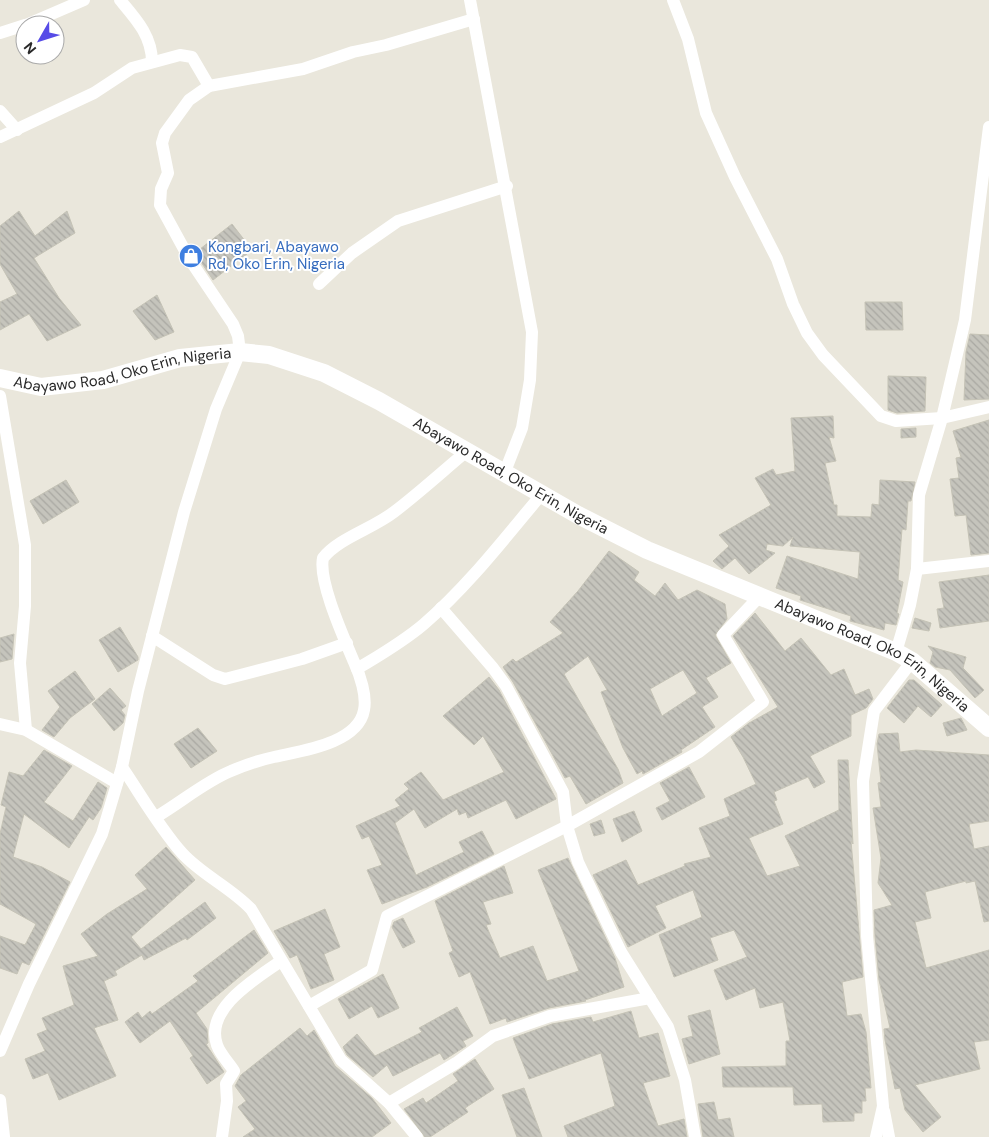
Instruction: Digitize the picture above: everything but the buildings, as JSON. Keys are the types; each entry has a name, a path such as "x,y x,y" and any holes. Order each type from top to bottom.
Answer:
{"street":[{"path":"49,15 84,0"},
{"path":"120,0 148,38 152,51 152,62"},
{"path":"470,0 507,186 532,332 530,380 522,428 504,474"},
{"path":"673,0 688,39 706,113 735,177 777,259 793,304 823,355 881,416 896,421 942,418 989,407"},
{"path":"1,1047 102,834 122,767 152,636 184,512 216,409 240,352 238,336 233,324 190,260 160,205 161,189 168,173 162,142 165,133 189,100 209,86 303,69 353,52 386,45 474,19"},
{"path":"0,33 15,28"},
{"path":"0,137 60,107 94,93 132,68 152,62 187,55 198,64 209,86"},
{"path":"0,111 17,130"},
{"path":"896,652 910,605 917,569 919,495 942,418 964,320 989,127"},
{"path":"319,284 352,253 398,221 507,186"},
{"name":"Abayawo Road, Oko Erin, Nigeria","path":"0,378 41,387 103,380 180,358 240,352 269,355 324,373 467,451 542,495 648,550 896,652 912,661 989,728"},
{"path":"0,396 25,545 25,606 20,663 26,730"},
{"path":"156,817 229,772 273,757 326,745 356,725 364,710 357,669 323,577 323,558 328,551 372,527 394,512 467,451"},
{"path":"357,669 393,648 453,597 542,495"},
{"path":"917,569 989,561"},
{"path":"309,1006 372,970 388,916 567,826 699,752 764,702 723,635 759,597"},
{"path":"441,608 488,661 506,686 563,792 567,826 578,862 621,952 668,1027 685,1080 695,1137"},
{"path":"152,636 213,676 225,680 302,659 347,643"},
{"path":"889,1137 883,1106 867,936 863,781 874,711 912,661"},
{"path":"0,724 26,730 117,783"},
{"path":"122,767 182,853 212,879 233,892 251,909 262,924 281,961 341,1060 389,1103 416,1137"},
{"path":"222,1137 227,1102 226,1084 234,1071 217,1045 215,1033 222,1010 235,995 281,961"},
{"path":"389,1103 456,1063 493,1036 550,1016 650,998"},
{"path":"0,1100 4,1137"},
{"path":"876,1137 883,1106"}],"place":[{"name":"Kongbari, Abayawo Rd, Oko Erin, Nigeria","path":"191,256"}]}
